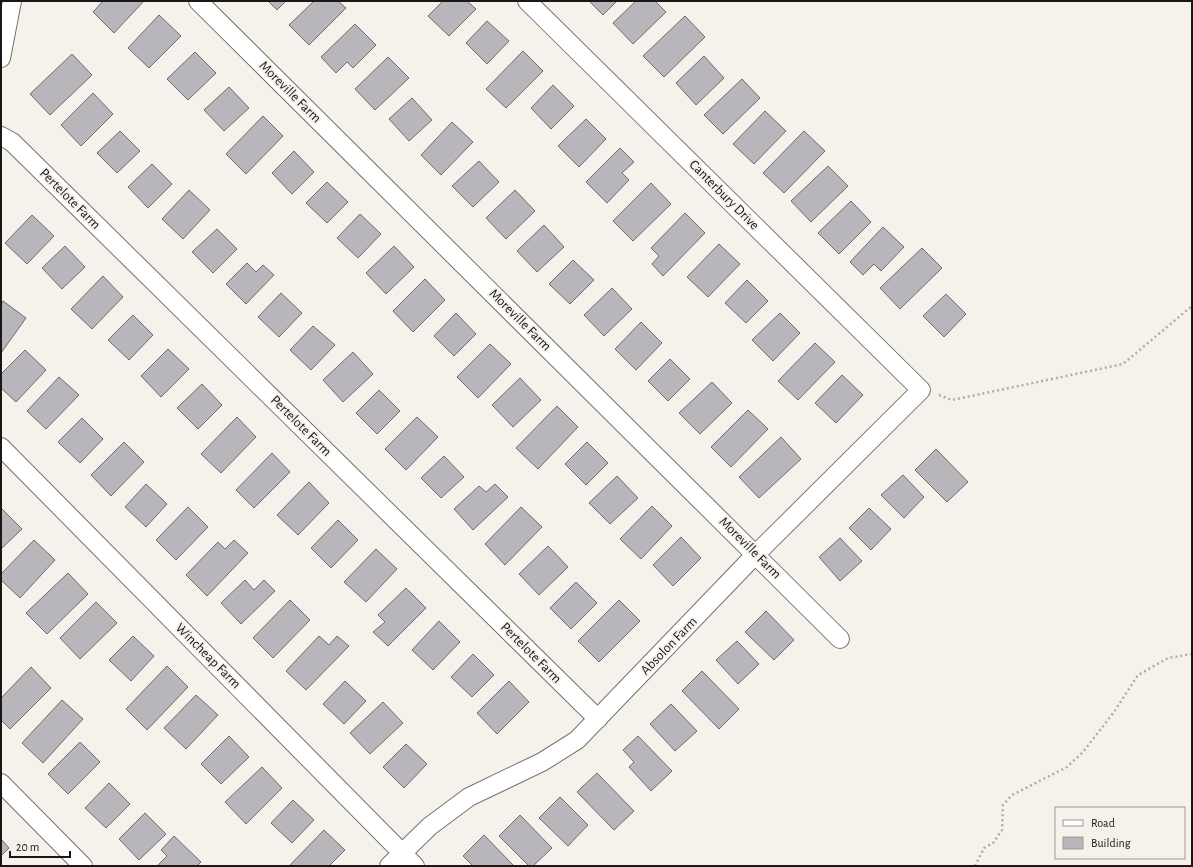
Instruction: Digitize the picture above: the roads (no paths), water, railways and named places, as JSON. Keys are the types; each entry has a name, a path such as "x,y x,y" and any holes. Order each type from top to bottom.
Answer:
{"street":[{"path":"1,58 12,1"},
{"name":"Moreville Farm","path":"198,1 840,639"},
{"name":"Canterbury Drive","path":"528,1 921,390"},
{"name":"Pertelote Farm","path":"1,136 12,142 598,719"},
{"name":"Absolon Farm","path":"389,866 430,826 470,797 542,762 577,740 756,554 921,390"},
{"name":"Wincheap Farm","path":"1,447 415,866"},
{"path":"1,783 83,866"}]}
